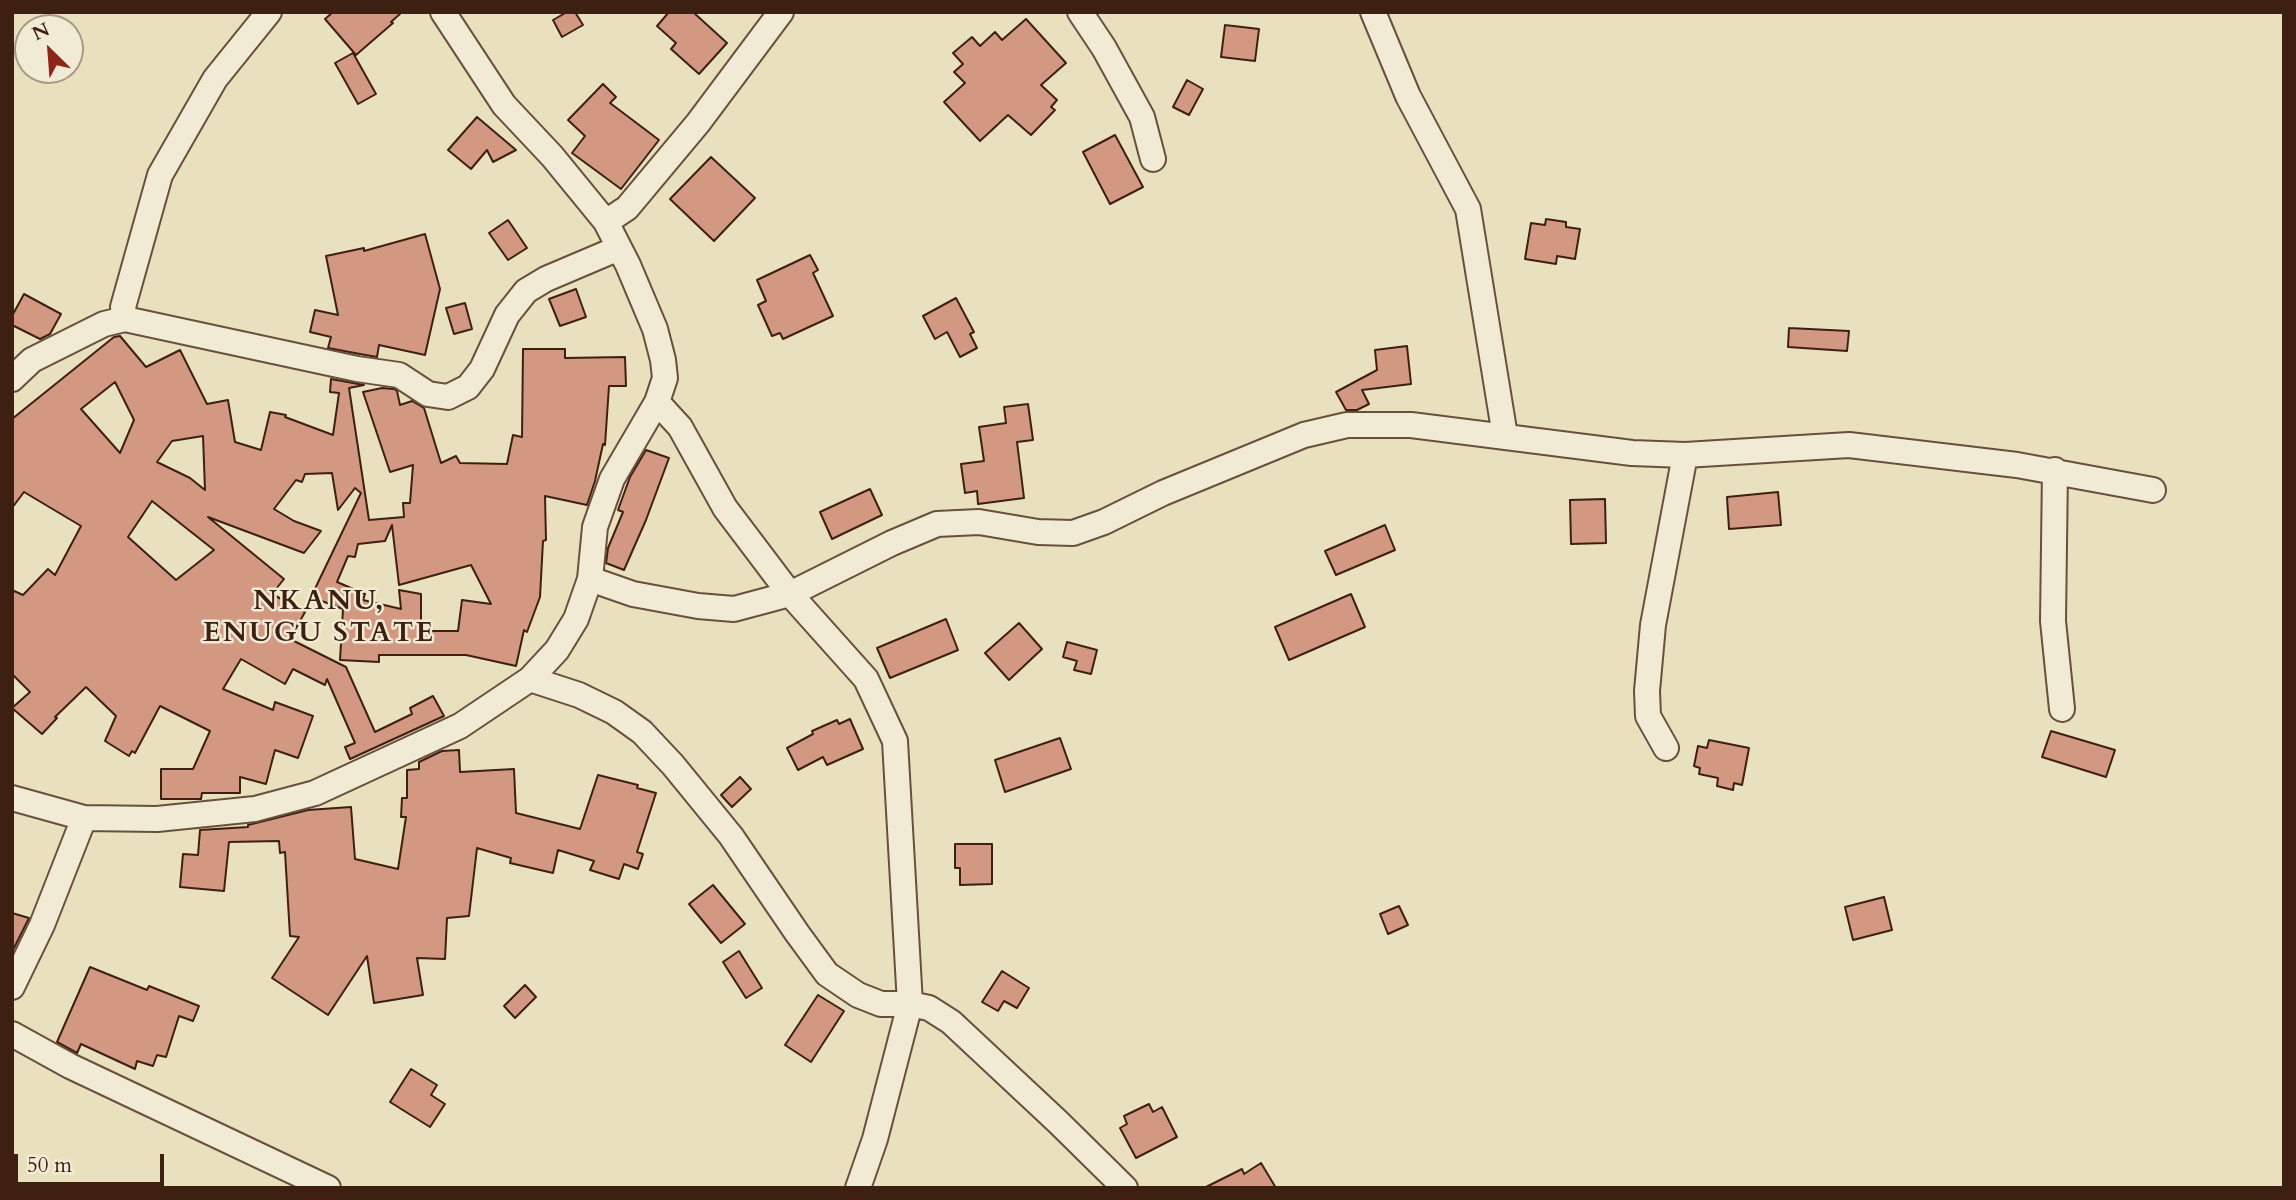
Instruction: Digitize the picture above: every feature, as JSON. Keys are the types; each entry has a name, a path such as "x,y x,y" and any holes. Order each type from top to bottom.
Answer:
{"street":[{"path":"125,319 123,307 160,175 215,79 269,12"},
{"path":"12,798 84,818 158,820 243,811 315,793 460,726 530,679 557,650 576,620 590,579 595,527 612,480 657,402 665,378 663,360 654,330 606,222 552,156 504,105 443,12"},
{"path":"606,222 627,208 698,123 781,12"},
{"path":"1080,12 1104,48 1142,117 1153,159"},
{"path":"1375,13 1408,96 1468,209 1505,436"},
{"path":"12,379 22,354 125,319 357,369 399,374 428,394 448,397 468,387 482,369 507,314 526,291 546,279 619,247"},
{"path":"657,402 680,428 725,508 790,594 866,679 895,741 910,1004 875,1139 858,1188"},
{"path":"590,579 633,594 698,606 734,609 790,594 892,542 937,524 979,522 1038,532 1073,533 1304,435 1347,425 1411,425 1632,453 1685,455 1849,445 2055,470 2153,490"},
{"path":"1666,748 1648,716 1647,691 1653,625 1685,455"},
{"path":"2055,470 2053,621 2062,709"},
{"path":"530,679 579,695 614,712 642,732 731,836 827,974 858,995 881,1004 910,1004 929,1008 951,1021 1125,1188"},
{"path":"12,987 42,925 84,818"},
{"path":"12,1034 70,1066 328,1188"}],"building":[{"path":"333,12 402,12 356,55 325,19"},
{"path":"567,12 575,12 583,25 562,37 553,20"},
{"path":"669,12 693,12 727,43 699,74 671,49 676,43 657,26"},
{"path":"1026,19 1066,63 1041,85 1057,100 1051,107 1055,110 1031,135 1008,115 980,141 944,102 965,83 954,72 963,64 953,53 972,37 980,46 995,32 1002,40"},
{"path":"1225,25 1259,29 1255,61 1221,57"},
{"path":"353,53 376,94 358,104 335,63"},
{"path":"1187,80 1203,89 1189,115 1173,107"},
{"path":"603,84 616,97 610,103 659,140 621,189 572,153 585,136 568,120"},
{"path":"477,117 516,150 493,162 487,150 471,169 448,150"},
{"path":"1115,135 1143,187 1110,204 1083,152"},
{"path":"711,157 755,198 714,241 670,199"},
{"path":"1546,219 1566,222 1566,227 1580,229 1575,259 1557,256 1556,264 1525,259 1531,223 1545,225"},
{"path":"508,220 527,248 508,260 489,233"},
{"path":"425,234 440,289 425,355 379,345 377,357 328,348 331,337 310,332 315,310 338,315 326,256 364,248 364,251"},
{"path":"810,255 818,270 813,273 833,316 783,339 780,333 772,336 758,305 766,301 757,280"},
{"path":"576,289 586,317 560,326 549,299"},
{"path":"24,294 61,314 50,334 40,339 12,325 12,316"},
{"path":"956,298 974,332 970,334 977,348 960,357 947,332 935,339 923,316"},
{"path":"465,303 472,329 454,334 446,308"},
{"path":"1789,328 1849,331 1847,351 1788,347"},
{"path":"120,336 146,367 180,350 207,404 228,400 235,442 261,450 270,412 286,415 285,417 333,435 339,393 330,392 331,379 364,385 349,388 369,520 404,517 403,503 410,503 413,465 390,472 363,392 382,388 394,389 397,391 400,405 412,401 424,408 441,463 456,456 460,463 507,464 513,435 522,437 523,349 565,349 565,358 625,357 626,386 609,386 605,445 603,444 587,505 545,496 546,540 543,541 540,597 527,632 524,630 516,666 466,655 379,655 379,662 340,660 343,609 311,597 361,493 355,488 338,510 332,473 305,474 302,482 296,480 274,509 294,521 321,531 304,553 208,517 284,579 272,594 305,612 290,639 346,667 375,732 412,714 410,708 433,696 444,716 350,759 345,747 355,743 327,679 325,685 293,669 285,684 241,659 223,689 273,710 275,702 313,716 298,758 275,750 266,784 240,777 240,793 202,793 201,799 161,799 161,769 193,769 210,731 160,706 135,753 132,751 129,756 105,741 116,716 86,687 55,717 57,718 42,734 12,708 30,692 12,674 12,590 23,595 48,569 55,575 81,526 24,492 12,508 12,419 114,337","holes":["115,382 134,420 120,453 81,409","203,436 205,490 190,478 157,462 172,441","152,501 214,550 176,580 128,537","392,525 399,585 471,565 491,604 462,600 458,631 421,631 421,594 399,590 401,609 363,600 365,594 337,582 348,556 355,557 358,544 385,541"]},
{"path":"1407,346 1411,384 1362,390 1369,404 1357,410 1346,410 1336,392 1377,370 1375,350"},
{"path":"1028,404 1033,440 1017,442 1024,498 978,504 977,491 965,493 961,464 984,461 979,427 1006,423 1004,407"},
{"path":"646,450 669,458 624,570 606,563 608,548 623,512 618,510 630,477"},
{"path":"870,489 882,515 832,539 820,512"},
{"path":"1778,492 1781,525 1729,529 1727,497"},
{"path":"1605,499 1606,543 1571,544 1570,500"},
{"path":"1385,525 1395,550 1336,575 1325,551"},
{"path":"1351,594 1365,627 1289,660 1275,627"},
{"path":"946,619 958,650 890,678 877,648"},
{"path":"1019,623 1042,649 1009,680 985,653"},
{"path":"1067,642 1097,650 1091,674 1074,670 1077,661 1063,657"},
{"path":"850,719 863,749 827,765 823,757 798,770 787,748 813,734 812,731 837,720 839,724"},
{"path":"2051,731 2115,750 2106,777 2042,757"},
{"path":"1060,738 1071,769 1005,792 995,760"},
{"path":"1709,740 1749,748 1742,785 1734,783 1733,790 1717,786 1718,778 1699,774 1700,768 1694,766 1698,746 1707,748"},
{"path":"459,750 460,772 514,769 516,813 580,829 598,775 638,785 637,788 656,793 637,852 643,854 638,869 624,864 619,879 590,870 594,861 558,850 553,873 510,863 511,858 477,848 469,916 447,918 445,959 417,958 423,995 374,1003 367,956 328,1015 272,978 299,937 290,936 285,852 280,853 279,841 229,842 224,891 180,887 183,854 198,855 200,830 248,827 308,810 351,807 355,859 398,869 406,817 401,817 402,798 407,798 407,770 419,769 419,762 442,751"},
{"path":"740,777 751,789 732,807 721,795"},
{"path":"955,844 992,844 992,884 960,885 960,868 955,868"},
{"path":"713,885 745,924 721,943 689,904"},
{"path":"1884,897 1892,930 1853,940 1845,907"},
{"path":"1399,906 1408,925 1388,934 1380,914"},
{"path":"12,913 29,918 12,952"},
{"path":"739,951 762,988 746,998 723,962"},
{"path":"90,967 147,990 149,986 199,1006 193,1021 179,1016 166,1057 157,1055 153,1066 137,1061 135,1069 81,1044 77,1053 57,1042"},
{"path":"1002,971 1029,988 1017,1008 1004,1001 998,1011 982,1002"},
{"path":"525,985 536,997 515,1018 504,1006"},
{"path":"818,995 844,1011 811,1062 785,1045"},
{"path":"411,1069 437,1085 431,1095 445,1104 430,1127 390,1102"},
{"path":"1149,1104 1153,1112 1162,1107 1177,1137 1136,1158 1120,1128 1127,1124 1124,1116"},
{"path":"1261,1163 1276,1188 1204,1188 1242,1169 1244,1174"}],"district":[{"name":"NKANU, ENUGU STATE","path":"319,619"}]}
